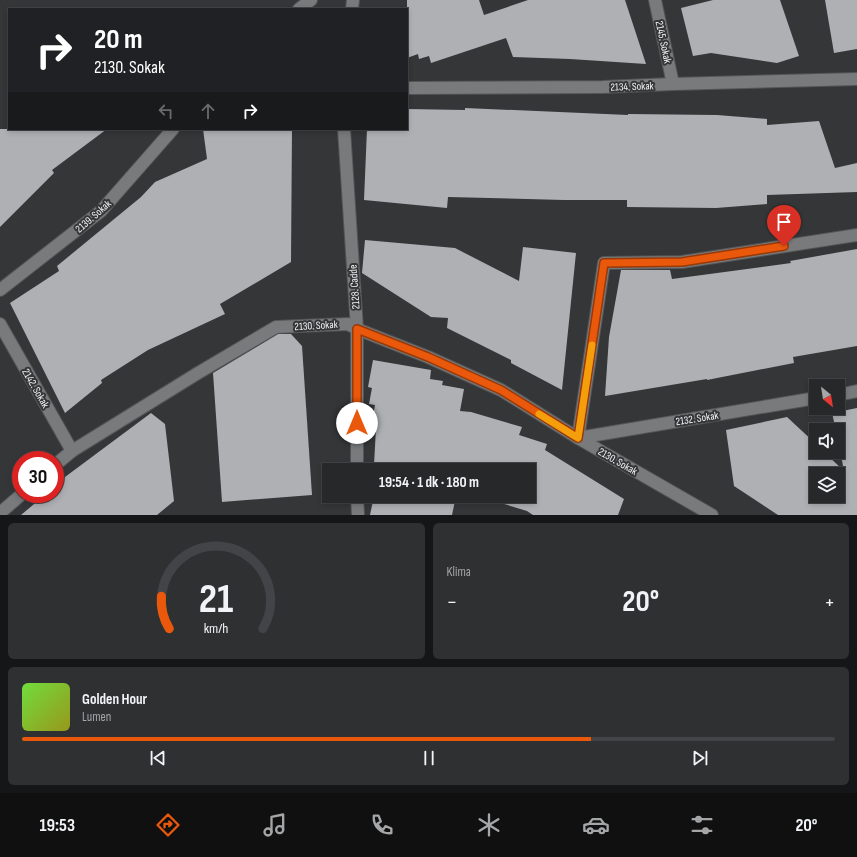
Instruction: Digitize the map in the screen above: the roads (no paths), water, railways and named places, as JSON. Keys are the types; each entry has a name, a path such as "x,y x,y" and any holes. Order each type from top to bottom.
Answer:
{"street":[{"path":"300,8 311,0"},
{"name":"2145. Sokak","path":"655,0 673,84"},
{"name":"2134. Sokak","path":"408,88 603,87 857,79"},
{"name":"2139. Sokak","path":"0,290 101,211 172,130"},
{"name":"2128. Cadde","path":"344,130 357,329 357,463"},
{"path":"578,438 604,263 682,262 857,235"},
{"name":"2142. Sokak","path":"0,324 72,451"},
{"name":"2130. Sokak","path":"64,458 72,451 198,373 276,327 348,324 428,357 501,390 578,438 712,515"},
{"path":"845,394 857,391"},
{"name":"2132. Sokak","path":"578,438 809,399"},
{"path":"0,513 12,503"},
{"path":"358,503 358,515"}]}
